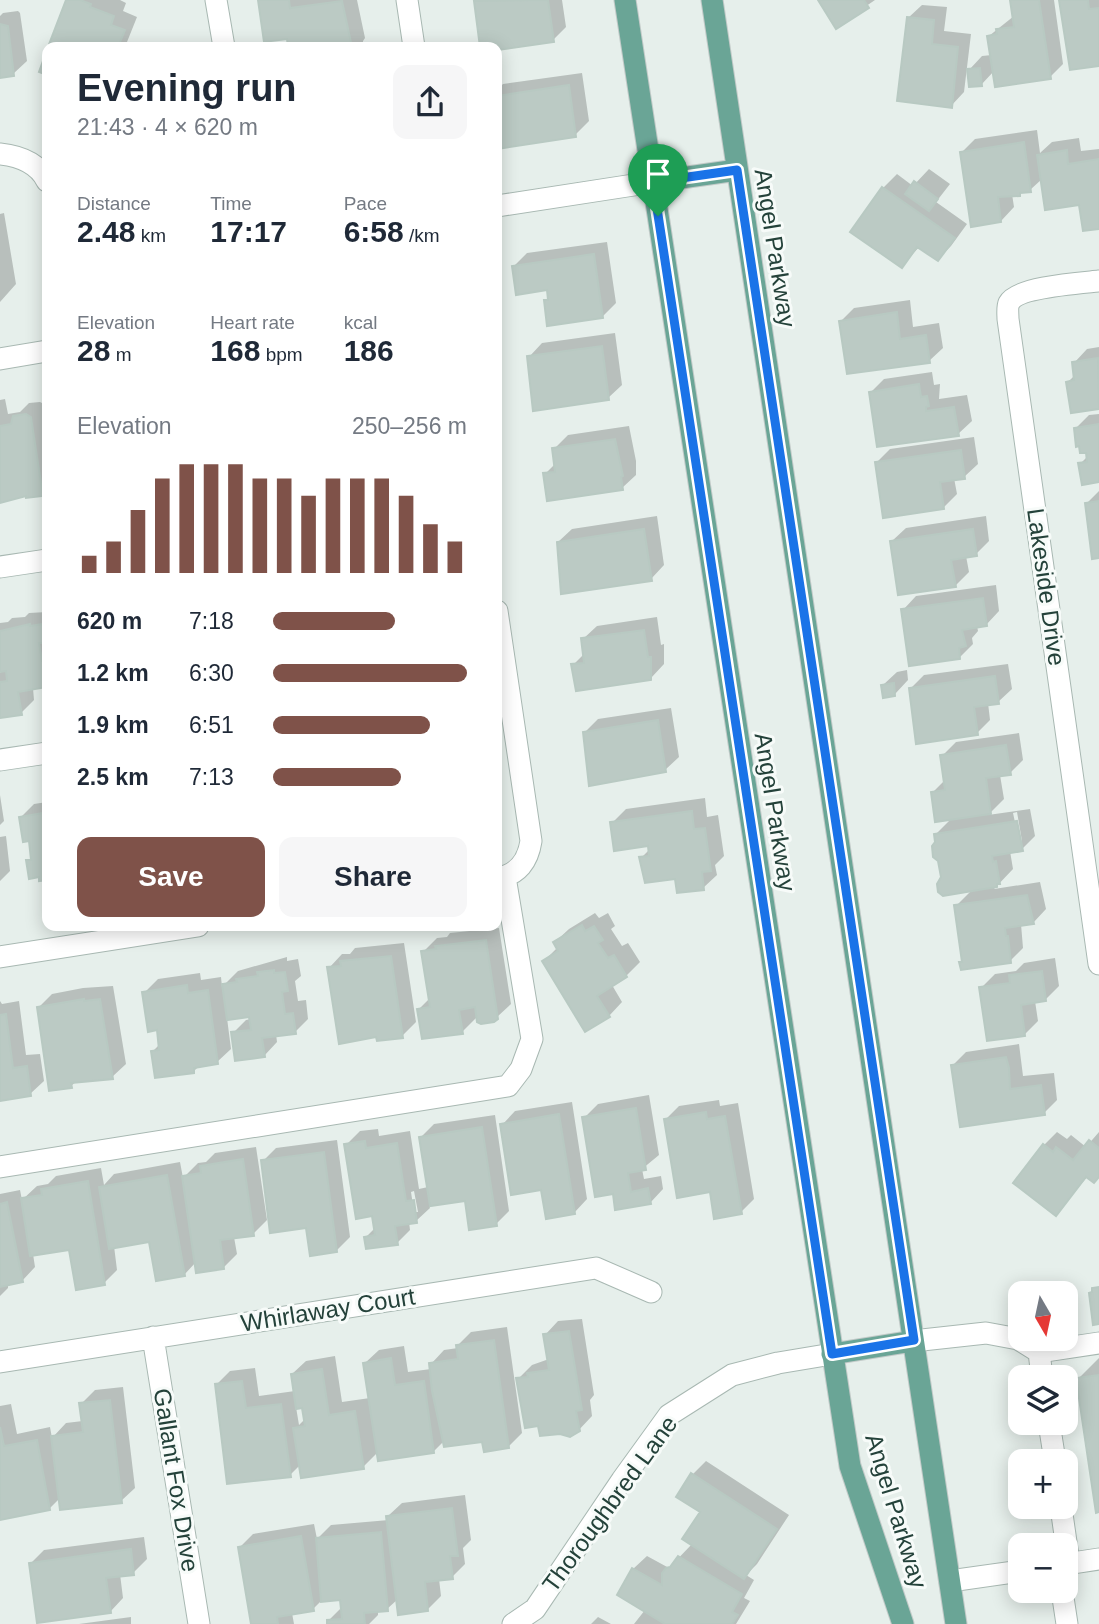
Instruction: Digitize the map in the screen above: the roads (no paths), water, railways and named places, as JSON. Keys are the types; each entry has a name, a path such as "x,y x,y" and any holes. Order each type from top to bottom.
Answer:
{"main road":[{"name":"Angel Parkway","path":"625,0 850,1466 903,1624"},
{"name":"Angel Parkway","path":"712,0 956,1624"},
{"path":"653,182 737,170"},
{"path":"832,1354 914,1340"}],"street":[{"path":"216,0 223,42"},
{"path":"407,0 413,42"},
{"path":"0,154 16,156 32,164 42,175"},
{"path":"502,205 653,182"},
{"name":"Lakeside Drive","path":"1099,281 1027,291 1015,296 1009,304 1008,319 1099,964"},
{"path":"0,359 42,352"},
{"path":"0,567 42,561"},
{"path":"502,683 531,841 526,859 516,872 502,878"},
{"path":"0,760 42,754"},
{"path":"0,1167 508,1086 521,1069 532,1039 502,883"},
{"path":"0,957 166,931"},
{"name":"Whirlaway Court","path":"0,1362 596,1268 651,1292"},
{"path":"914,1340 986,1333 1018,1339 1039,1352 1099,1343"},
{"name":"Gallant Fox Drive","path":"153,1337 199,1624"},
{"path":"1039,1352 1041,1365"},
{"name":"Thoroughbred Lane","path":"513,1624 535,1609 669,1415 732,1375 778,1363 832,1354"},
{"path":"1078,1562 1099,1559"},
{"path":"950,1581 1008,1573"},
{"path":"1064,1603 1067,1624"}]}
